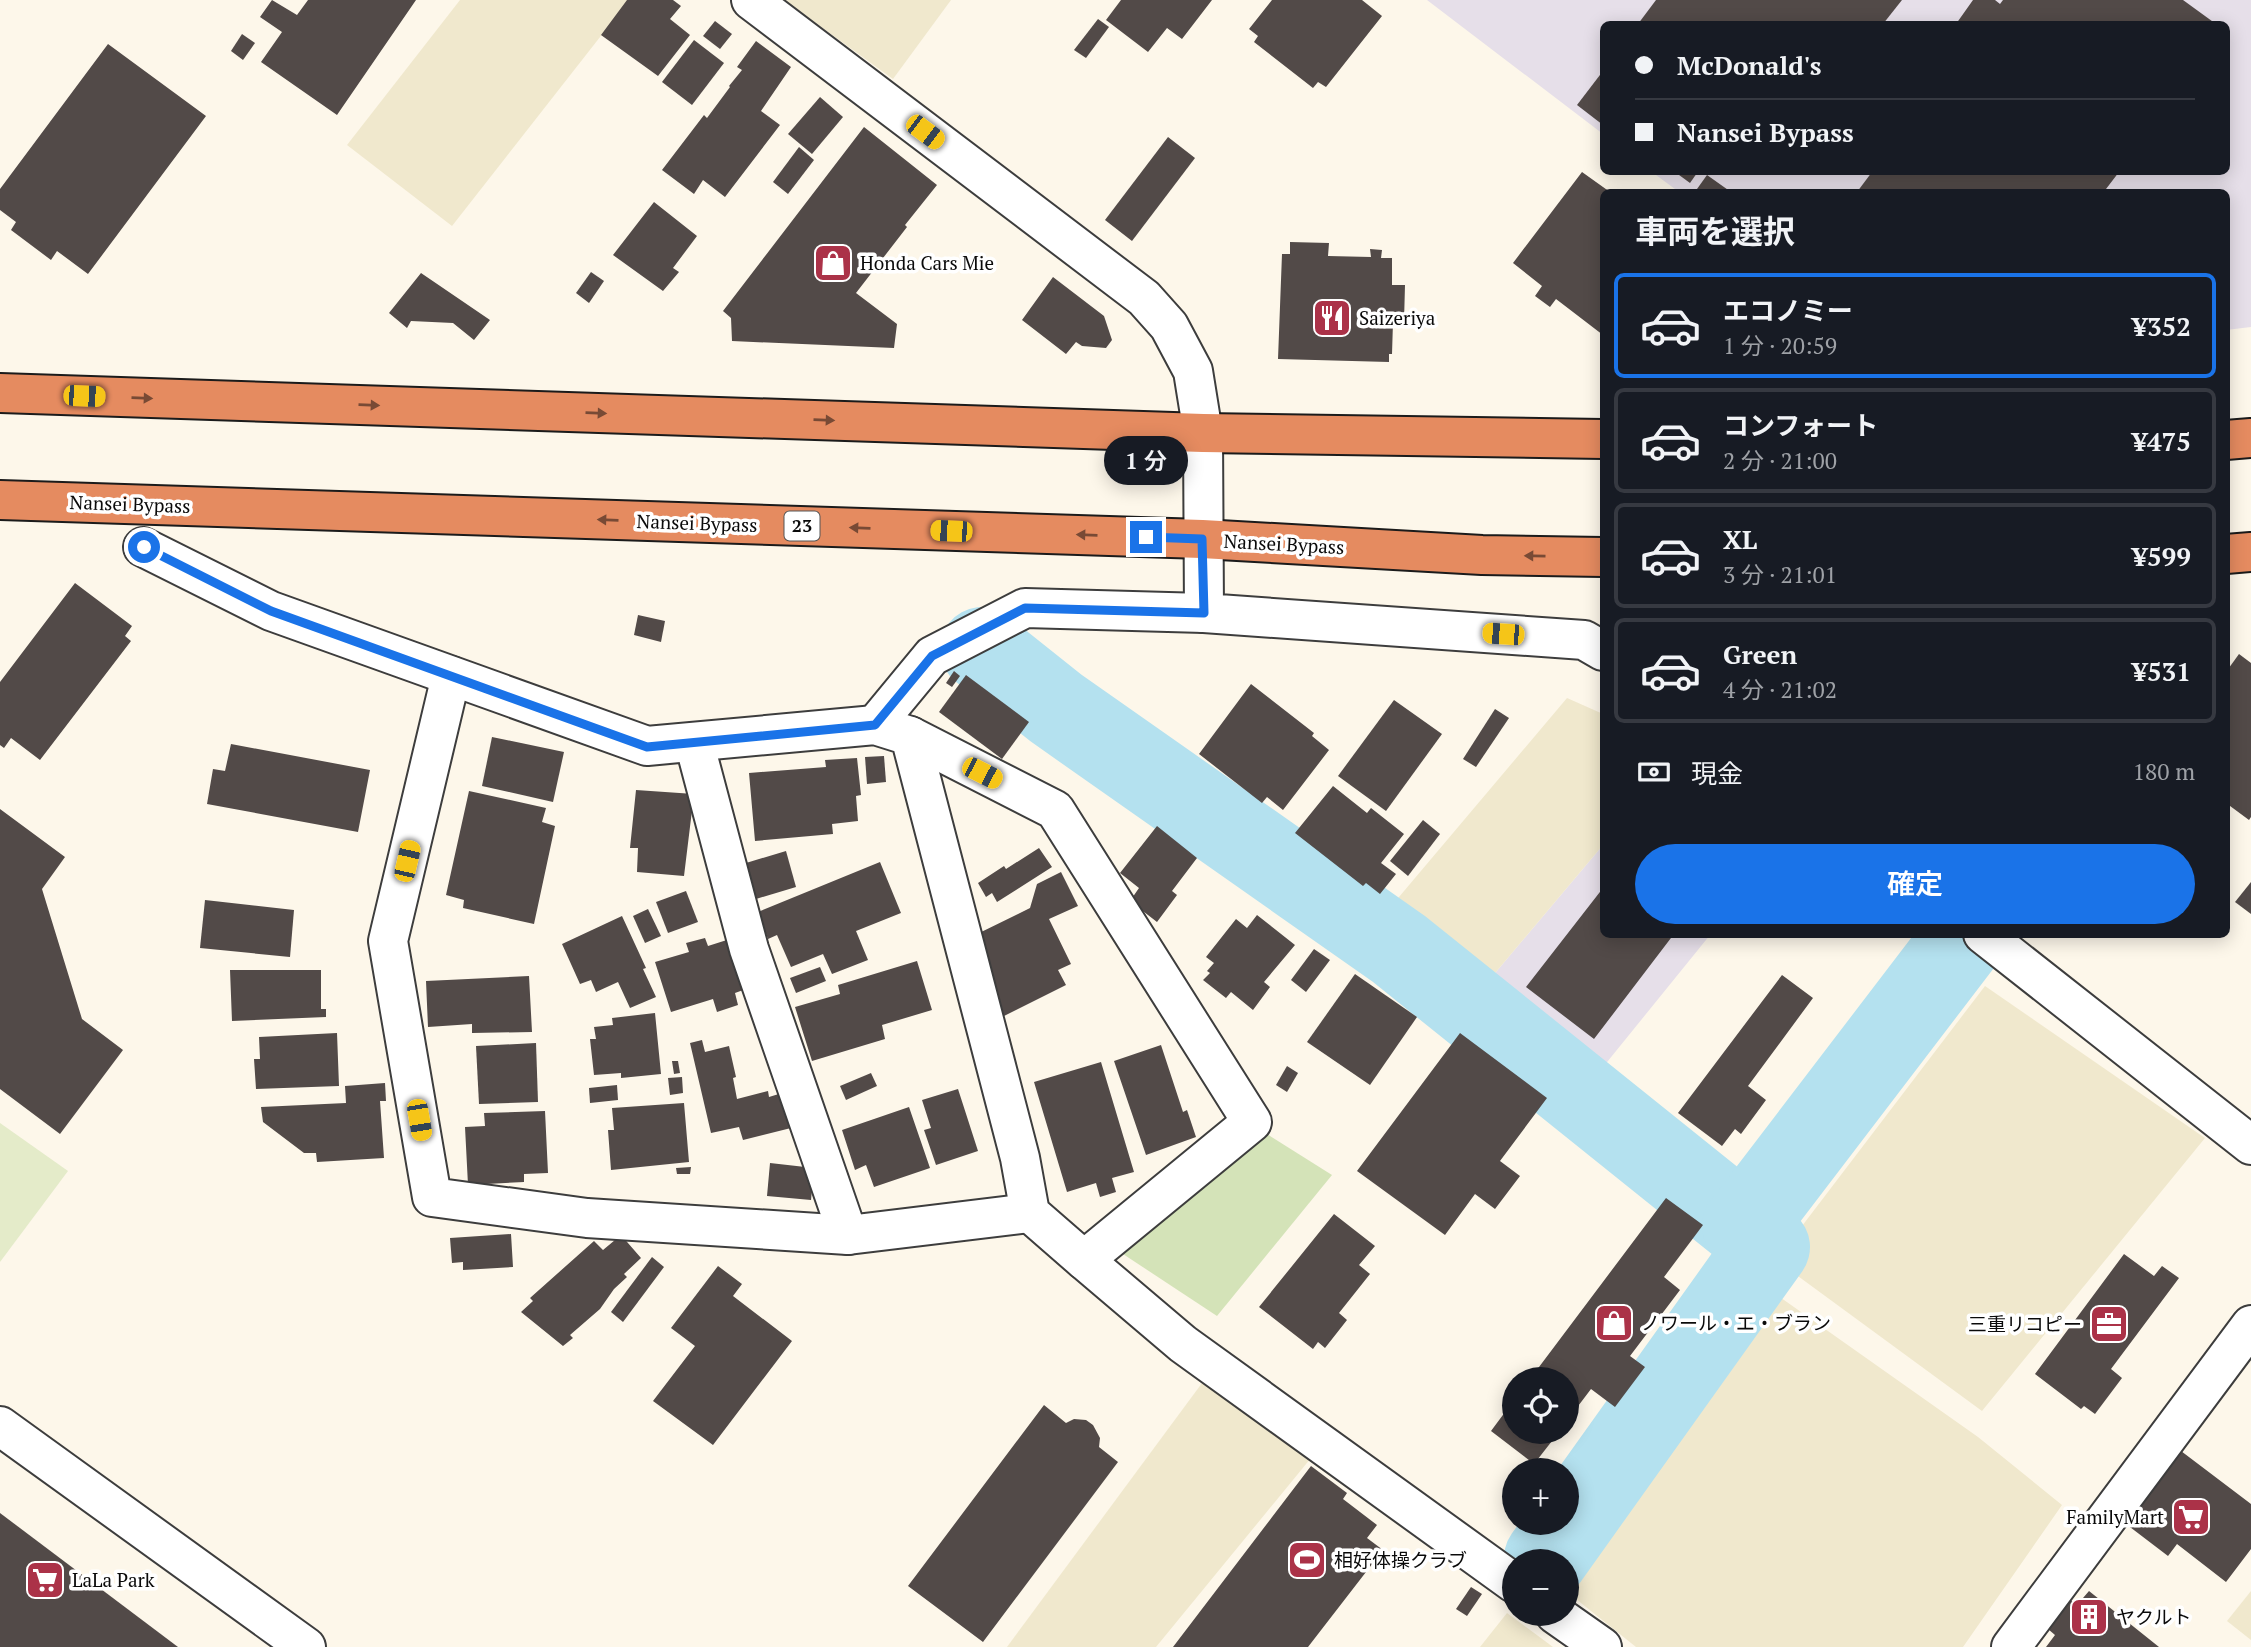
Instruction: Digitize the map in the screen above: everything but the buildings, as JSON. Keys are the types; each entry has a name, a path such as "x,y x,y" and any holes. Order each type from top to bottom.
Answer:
{"highway":[{"path":"0,393 1203,433 1600,439"},
{"path":"2230,440 2251,438"},
{"name":"Nansei Bypass","path":"0,500 1202,539 1482,555 1600,557"},
{"path":"2230,554 2251,552"}],"street":[{"path":"751,0 1144,298 1169,326 1193,371 1203,433 1204,613"},
{"path":"144,547 271,611 647,747 875,725 910,736 1055,810 1252,1122 1084,1260"},
{"path":"875,725 932,656 1025,608 1204,613 1584,640 1600,649"},
{"path":"450,676 388,940 432,1197 587,1218 848,1235 1030,1213"},
{"path":"910,736 1020,1158 1030,1213 1183,1344 1502,1574"},
{"path":"694,742 749,949 848,1235"},
{"path":"1995,944 2251,1145"},
{"path":"2011,1647 2251,1325"},
{"path":"0,1426 306,1647"},
{"path":"1572,1626 1602,1647"}],"shaded area":[{"path":"460,0 629,0 452,226 347,145"},
{"path":"784,0 951,0 893,79"},
{"path":"1427,0 2251,0 2251,327 2230,330 2230,189 1675,189 1656,175 2230,175 2230,21 1600,21 1600,132"},
{"path":"1567,698 1600,713 1600,849 1485,985 1388,910"},
{"path":"1600,849 1600,938 1708,938 1599,1072 1485,985"},
{"path":"1985,986 2205,1138 1982,1411 1776,1260"},
{"path":"1767,1288 1978,1437 2062,1505 1963,1647 1636,1647 1579,1601 1579,1549 1567,1549"},
{"path":"1205,1379 1311,1458 1156,1647 1007,1647"},
{"path":"2251,1591 2251,1640 2227,1621"},
{"path":"1502,1619 1502,1626 1525,1626 1553,1647 1480,1647"}],"green space":[{"path":"0,1123 68,1171 0,1262"},
{"path":"1267,1134 1332,1175 1217,1316 1123,1254"}],"waterway":[{"path":"982,649 1056,708 1399,949 1744,1226"},
{"path":"1552,1549 1768,1247 1744,1226 1964,938"}],"place":[{"name":"Honda Cars Mie","path":"833,263"},
{"name":"Saizeriya","path":"1332,318"},
{"name":"ノワール・エ・ブラン","path":"1614,1323"},
{"name":"三重リコピー","path":"2109,1324"},
{"name":"FamilyMart","path":"2191,1517"},
{"name":"相好体操クラブ","path":"1307,1560"},
{"name":"LaLa Park","path":"45,1580"},
{"name":"ヤクルト","path":"2089,1617"}],"route":[{"path":"144,547 271,611 647,747 875,725 932,656 1025,608 1204,613 1202,539 1146,537"}]}
